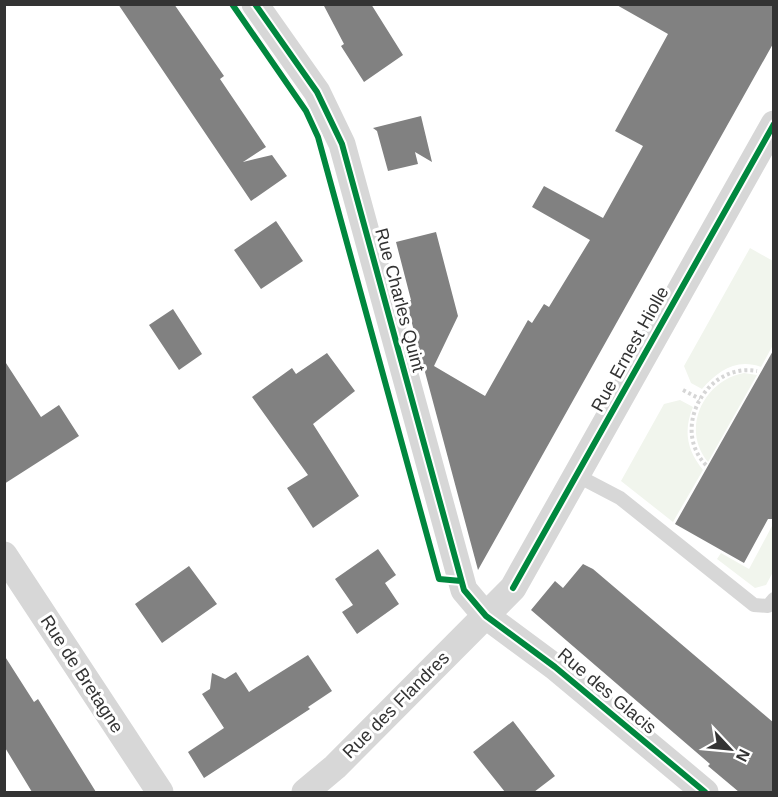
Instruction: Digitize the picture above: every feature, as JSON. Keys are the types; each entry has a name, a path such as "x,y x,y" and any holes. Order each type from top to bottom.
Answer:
{"street":[{"name":"Rue Charles Quint","path":"255,4 317,92 339,135 461,581 470,598 486,616"},
{"name":"Rue Ernest Hiolle","path":"486,616 513,588 774,124"},
{"name":"Rue de Bretagne","path":"4,555 160,792"},
{"name":"Rue des Flandres","path":"305,792 335,767 486,616"},
{"name":"Rue des Glacis","path":"486,616 555,667 705,792"}],"lane":[{"path":"576,475 620,498 754,605 768,606 774,599"}],"path":[{"path":"706,465 694,449 691,429 700,399 720,376 730,371 747,369 757,371"},
{"path":"683,390 700,399"}],"shaded area":[{"path":"750,248 773,261 773,345 761,367 736,365 721,372 702,389 691,383 684,366"},
{"path":"744,373 757,375 708,462 700,449 696,435 700,408 718,385 730,377"},
{"path":"680,400 693,407 688,424 688,440 693,455 703,470 673,522 621,481 664,404"},
{"path":"773,524 773,572 766,585 755,588 717,559 721,553 749,569"}],"building":[{"path":"118,4 174,4 224,76 220,79 266,147 243,162 272,155 287,176 251,201"},
{"path":"323,4 371,4 403,55 364,82 341,46 344,44"},
{"path":"615,4 774,4 774,42 478,570 406,301 411,300 396,242 436,232 458,316 434,366 485,396 528,320 532,323 544,304 549,307 590,240 532,207 544,186 603,218 643,146 615,131 668,34"},
{"path":"421,116 432,162 415,152 418,164 388,171 377,131 373,128"},
{"path":"276,221 303,261 261,289 234,250"},
{"path":"173,309 202,354 179,370 149,325"},
{"path":"774,349 774,519 768,519 744,563 675,524"},
{"path":"327,353 355,391 313,424 359,496 313,528 287,488 308,475 252,397 292,368 296,374"},
{"path":"4,360 41,417 59,405 79,436 4,484"},
{"path":"378,549 396,575 385,583 399,604 357,634 342,612 353,605 335,579"},
{"path":"583,564 593,569 774,723 774,792 739,792 708,766 710,764 531,610 555,581 563,588"},
{"path":"189,566 217,604 162,643 135,604"},
{"path":"4,655 34,702 38,699 96,792 32,792 4,746"},
{"path":"308,655 332,691 308,707 310,709 204,778 188,752 224,728 202,694 210,689 212,673 225,679 236,672 249,692"},
{"path":"513,721 555,776 534,792 505,792 473,752"}],"cycle path":[{"path":"232,4 306,111 318,137 439,579 461,581"},
{"path":"255,4 317,92 342,144 464,590 486,616 555,667 705,792"},
{"path":"513,588 774,124"}]}
